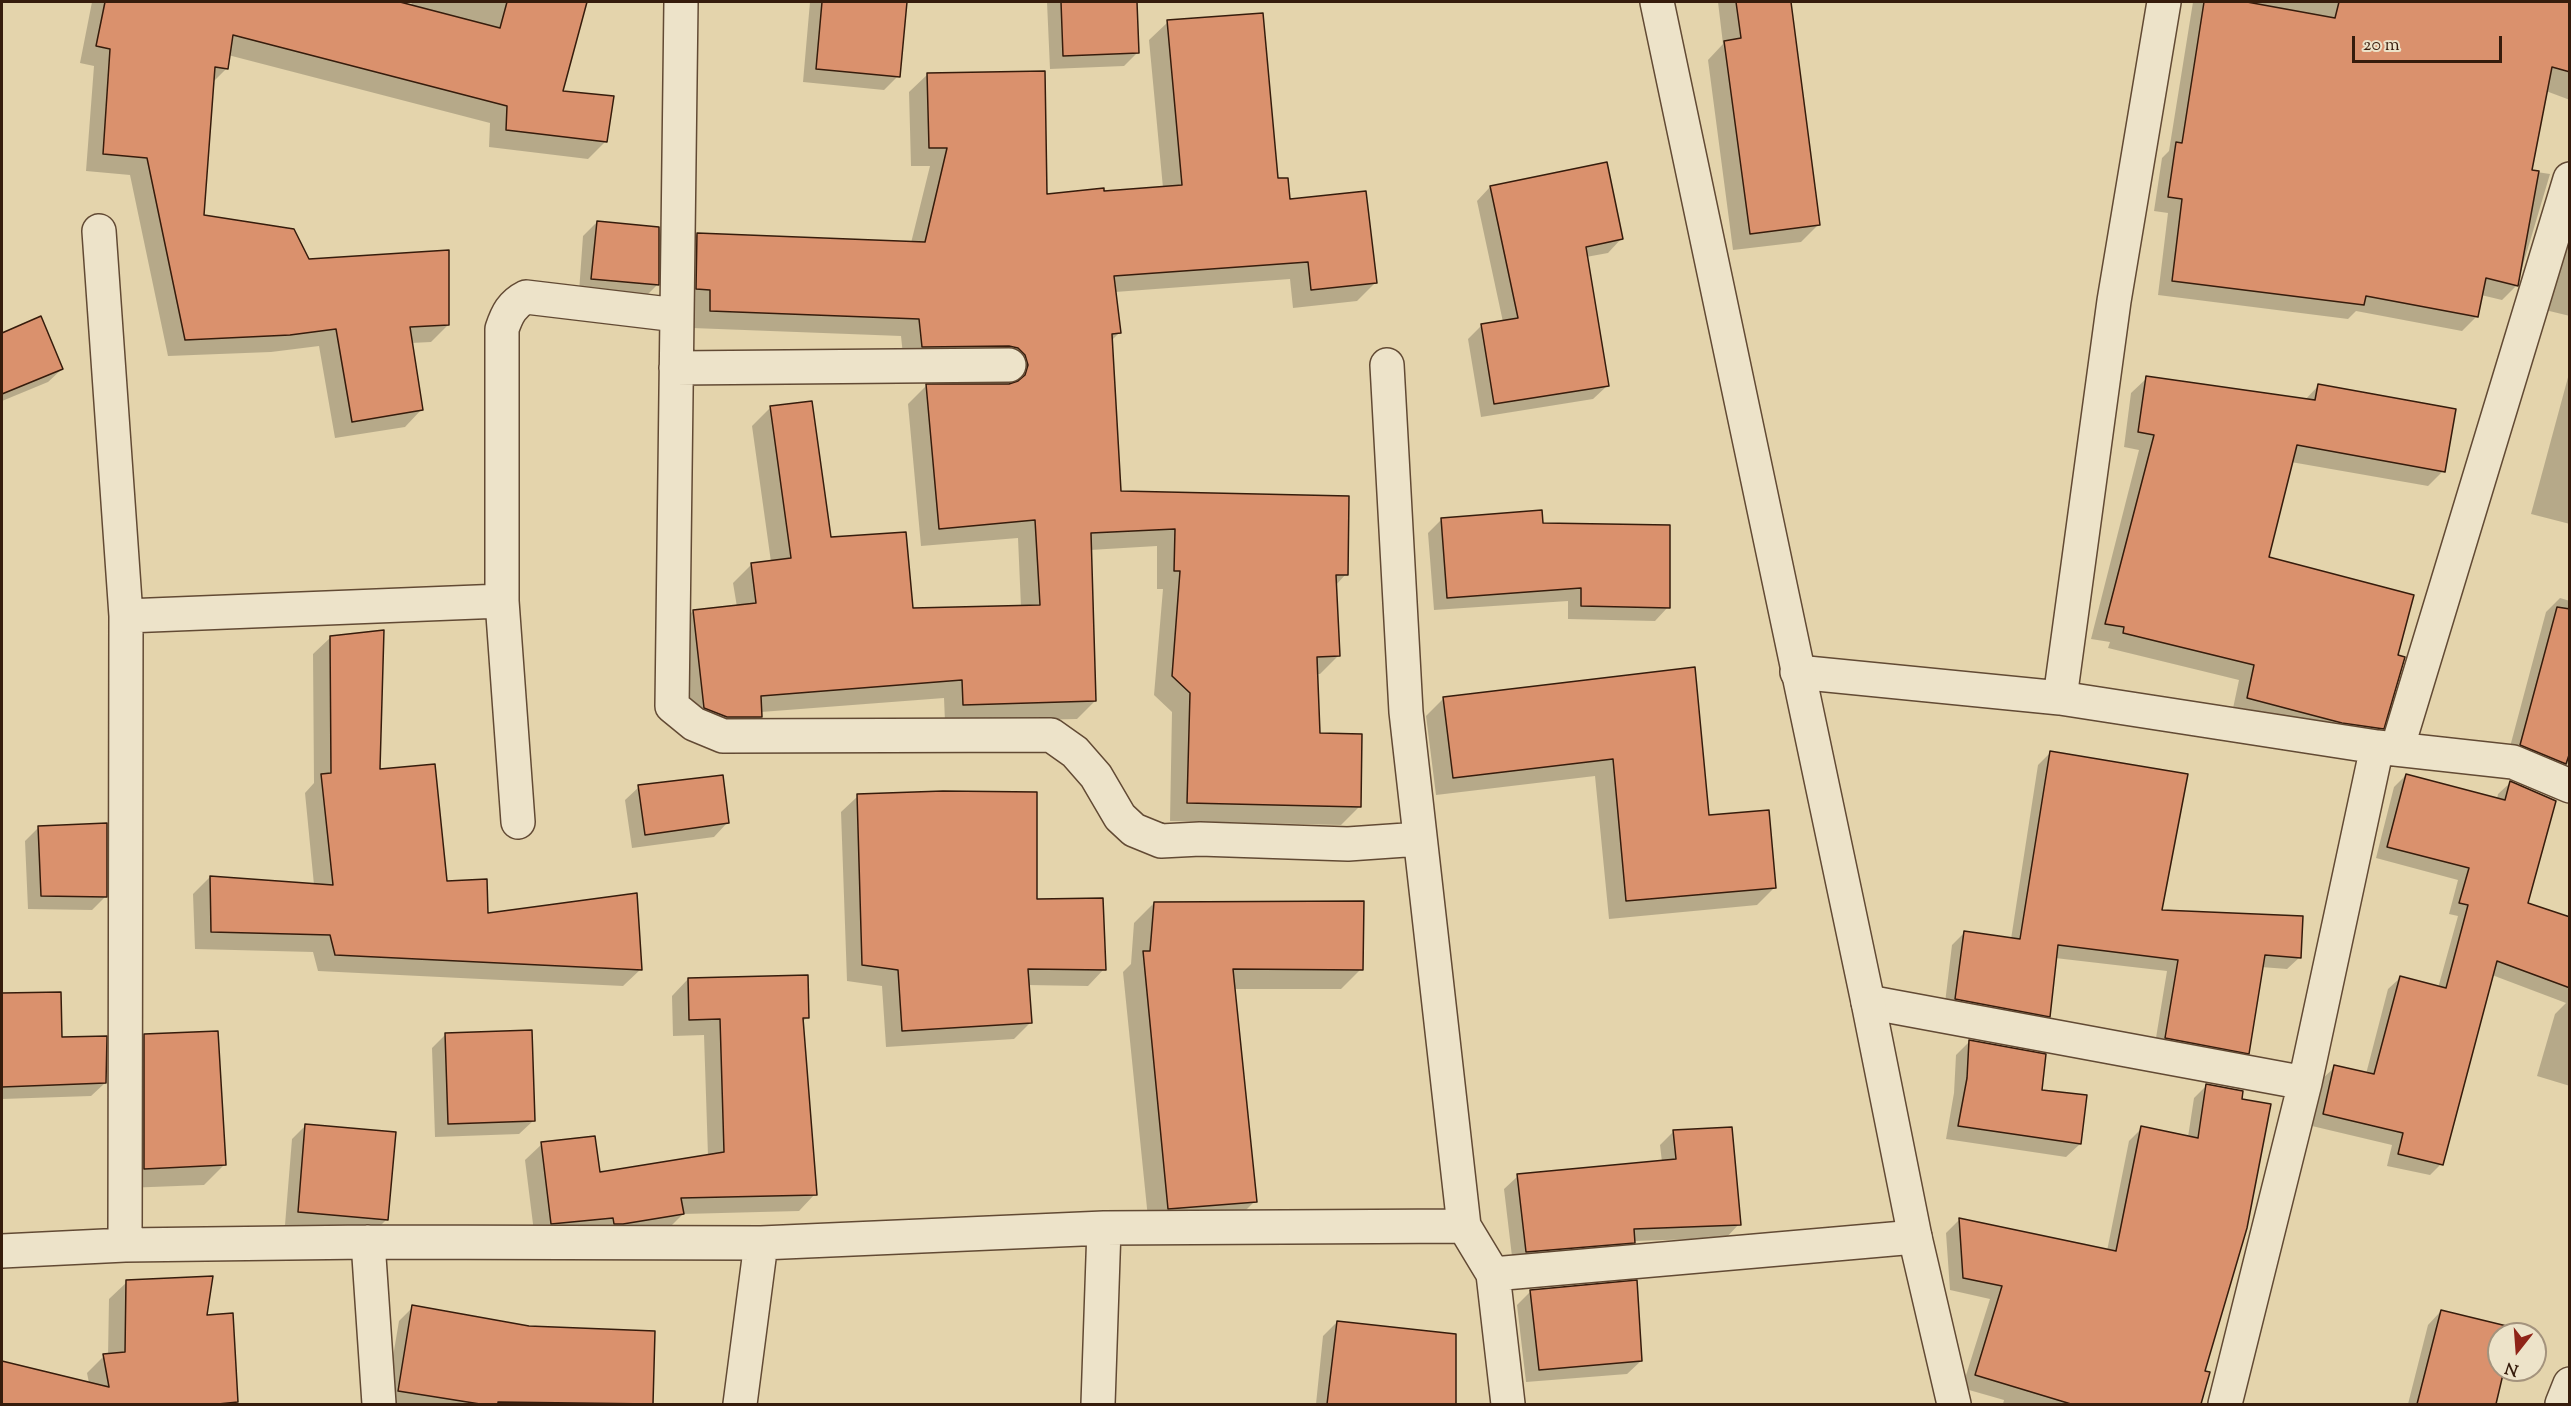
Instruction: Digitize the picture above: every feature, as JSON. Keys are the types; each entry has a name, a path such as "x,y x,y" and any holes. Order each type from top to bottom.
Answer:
{"street":[{"path":"681,2 672,706 694,724 723,736 1052,735 1075,752 1096,776 1120,817 1134,830 1161,841 1200,839 1348,844 1420,839"},
{"path":"1657,2 1868,1002 1915,1237 1954,1404"},
{"path":"2061,698 2114,301 2164,2"},
{"path":"2224,1404 2387,748 2570,179"},
{"path":"99,231 126,616 125,1245"},
{"path":"518,822 502,601 502,329 514,303 526,297 677,315"},
{"path":"676,368 1009,365"},
{"path":"1387,365 1406,712 1464,1226 1493,1274 1508,1404"},
{"path":"126,616 502,601"},
{"path":"1797,672 2061,698 2387,748 2513,762 2570,786"},
{"path":"1868,1002 2305,1083"},
{"path":"2,1251 125,1245 368,1242 761,1243 1104,1228 1464,1226"},
{"path":"1098,1404 1104,1228"},
{"path":"1493,1274 1915,1237"},
{"path":"368,1242 379,1404"},
{"path":"740,1404 761,1243"},
{"path":"2562,1404 2570,1384"}],"building":[{"path":"105,2 400,2 500,28 507,2 587,2 563,91 614,96 607,142 506,130 507,106 233,35 228,69 215,67 204,215 294,229 309,259 449,250 449,325 410,327 423,410 352,422 336,329 290,335 185,340 147,158 103,154 110,49 96,46"},
{"path":"822,2 907,2 900,77 816,69"},
{"path":"1061,2 1137,2 1139,53 1063,56"},
{"path":"1736,2 1791,2 1820,225 1750,234 1724,41 1741,38"},
{"path":"2204,2 2247,2 2335,18 2339,2 2570,2 2570,72 2552,67 2532,170 2539,171 2518,286 2486,278 2478,317 2366,296 2364,305 2172,281 2182,199 2168,197 2176,142 2182,143"},
{"path":"1263,13 1278,178 1288,178 1290,199 1366,191 1377,283 1311,290 1308,262 1114,276 1121,333 1112,334 1121,491 1349,496 1348,575 1336,575 1340,656 1317,657 1320,733 1362,734 1361,807 1187,803 1190,693 1172,676 1180,571 1174,571 1175,529 1091,533 1096,701 963,705 962,680 761,696 762,717 727,717 704,708 693,610 756,603 751,563 791,558 770,406 812,401 831,537 906,532 913,608 1040,605 1035,520 939,529 926,384 1009,384 1025,375 1028,365 1025,355 1018,348 1009,346 922,347 919,319 710,311 710,290 696,289 697,233 925,242 947,148 929,148 927,73 1045,71 1047,194 1104,188 1104,191 1182,185 1167,20"},
{"path":"1607,162 1623,239 1586,247 1609,386 1494,404 1481,324 1518,318 1490,186"},
{"path":"597,221 659,227 659,285 591,279"},
{"path":"41,316 63,369 2,394 2,333"},
{"path":"2146,376 2315,400 2318,384 2456,409 2445,472 2297,445 2269,557 2414,595 2398,655 2405,657 2384,729 2342,723 2247,698 2254,665 2123,633 2124,627 2105,624 2154,435 2138,432"},
{"path":"1542,510 1543,523 1670,525 1670,608 1581,606 1581,588 1447,598 1441,518"},
{"path":"2557,607 2570,609 2570,752 2566,764 2520,745"},
{"path":"384,630 380,769 435,764 447,881 487,879 488,913 637,893 642,970 335,955 330,935 211,932 210,876 333,885 321,774 331,773 330,636"},
{"path":"1695,667 1709,815 1769,810 1776,888 1626,901 1613,759 1453,778 1443,697"},
{"path":"2050,751 2188,774 2162,910 2303,916 2301,958 2265,955 2249,1054 2165,1038 2178,960 2058,945 2050,1017 1955,999 1964,931 2020,939"},
{"path":"2406,774 2505,800 2510,781 2556,801 2528,903 2570,917 2570,988 2497,961 2443,1165 2398,1154 2403,1133 2323,1114 2334,1065 2374,1074 2400,976 2446,988 2468,905 2459,903 2469,868 2387,847"},
{"path":"723,775 729,823 645,835 638,785"},
{"path":"943,791 1037,792 1037,899 1103,898 1106,970 1028,969 1032,1023 902,1031 898,970 862,965 857,794"},
{"path":"107,823 107,897 41,896 38,826"},
{"path":"1364,901 1363,970 1233,969 1257,1202 1168,1209 1143,951 1150,951 1154,902"},
{"path":"808,975 809,1018 803,1018 817,1195 681,1198 684,1214 623,1224 614,1224 613,1218 551,1224 541,1142 595,1136 600,1172 724,1152 720,1019 689,1020 688,978"},
{"path":"61,992 62,1037 107,1036 106,1083 2,1087 2,993"},
{"path":"532,1030 535,1121 448,1124 445,1033"},
{"path":"218,1031 226,1165 144,1169 144,1034"},
{"path":"1969,1040 2046,1054 2042,1090 2087,1095 2081,1144 1958,1126 1967,1078"},
{"path":"2206,1084 2243,1091 2242,1099 2271,1104 2247,1228 2205,1371 2210,1372 2201,1404 2071,1404 1975,1375 2002,1286 1963,1278 1959,1218 2116,1251 2141,1126 2198,1138"},
{"path":"305,1124 396,1132 388,1220 298,1212"},
{"path":"1732,1127 1741,1225 1634,1229 1635,1243 1526,1252 1517,1174 1676,1159 1673,1130"},
{"path":"213,1276 207,1315 233,1313 238,1402 218,1404 2,1404 2,1361 109,1387 103,1354 125,1352 126,1280"},
{"path":"1637,1280 1642,1361 1539,1370 1530,1290"},
{"path":"412,1305 529,1326 655,1331 653,1404 498,1402 498,1404 480,1404 398,1391"},
{"path":"2441,1310 2490,1322 2487,1322 2487,1382 2501,1382 2496,1404 2417,1404"},
{"path":"1337,1321 1456,1334 1456,1404 1327,1404"}]}
